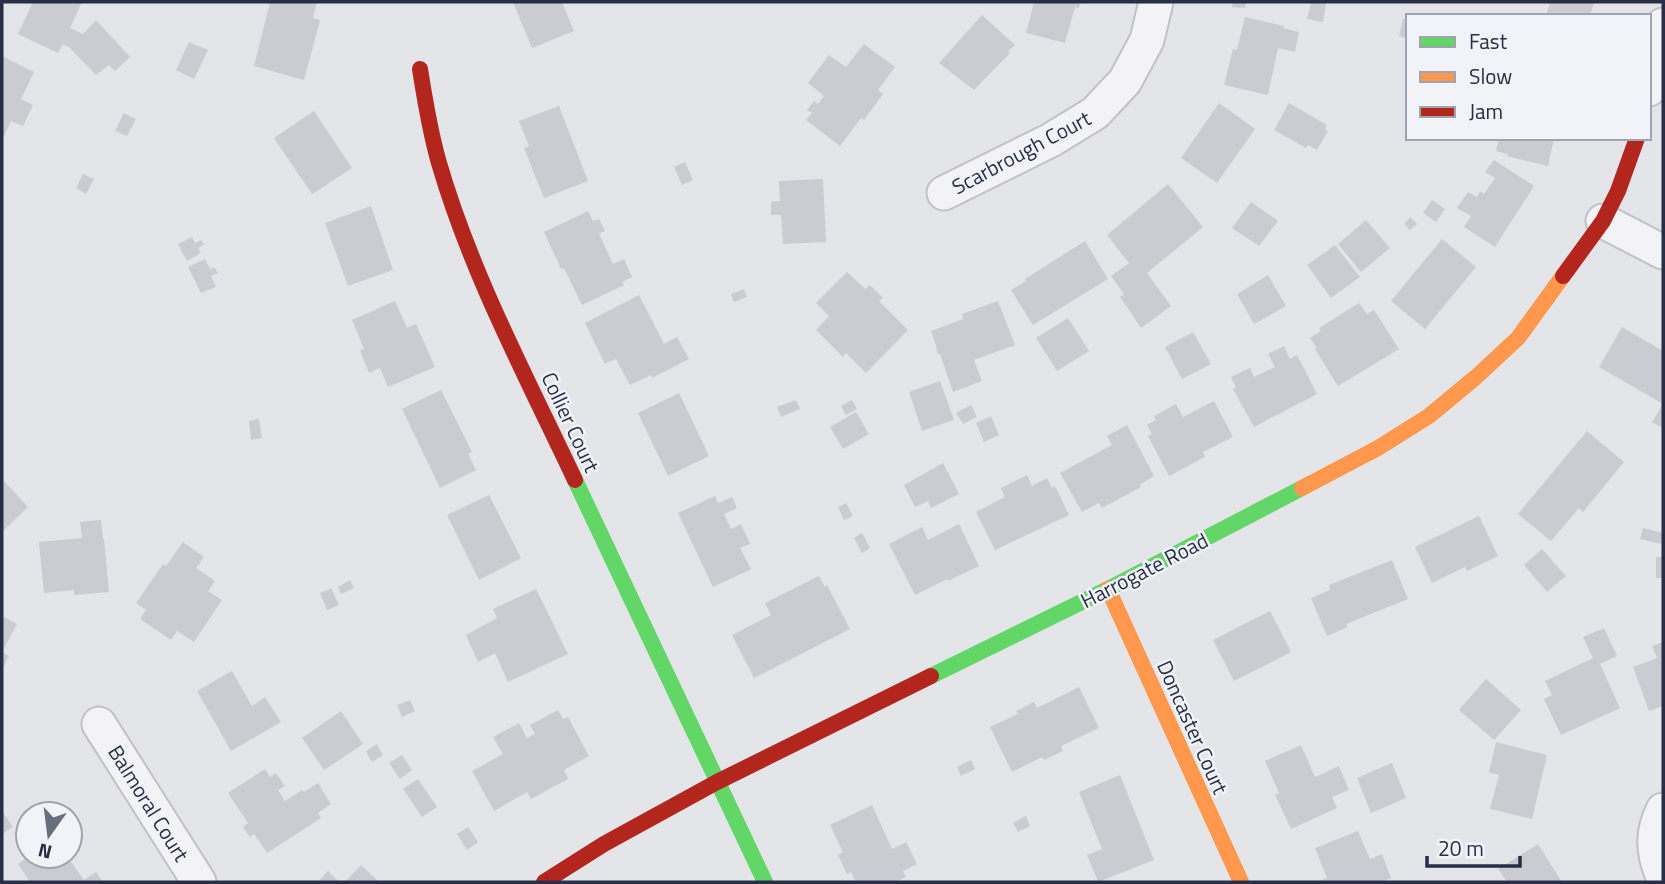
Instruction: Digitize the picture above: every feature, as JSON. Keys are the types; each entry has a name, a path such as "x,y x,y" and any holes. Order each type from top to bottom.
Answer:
{"street":[{"name":"Scarbrough Court","path":"944,193 1051,140 1095,113 1125,81 1147,40 1156,2"},
{"path":"1651,80 1663,25"},
{"name":"Collier Court","path":"420,69 431,136 450,201 471,255 765,882"},
{"name":"Harrogate Road","path":"544,882 604,844 717,782 1108,589 1378,448 1429,416 1518,338 1603,221 1618,191 1636,140"},
{"path":"1603,221 1663,252"},
{"name":"Doncaster Court","path":"1108,589 1241,882"},
{"name":"Balmoral Court","path":"99,724 199,882"},
{"path":"1663,810 1654,834 1656,858 1663,877"}],"building":[{"path":"33,2 82,2 70,28 83,34 96,20 130,57 115,71 109,65 96,75 63,44 58,53 18,34"},
{"path":"270,2 317,2 313,18 320,20 304,80 254,66"},
{"path":"513,2 562,2 574,31 532,48"},
{"path":"1034,2 1081,2 1079,8 1075,7 1065,43 1026,33"},
{"path":"1233,2 1246,2 1245,8 1232,7"},
{"path":"1311,2 1326,3 1323,22 1307,19"},
{"path":"1550,2 1594,2 1591,14 1547,13"},
{"path":"982,15 1015,45 974,90 939,63"},
{"path":"1245,17 1299,32 1295,52 1278,48 1268,95 1224,85"},
{"path":"1403,19 1406,20 1406,38 1399,36"},
{"path":"189,42 208,50 194,79 176,70"},
{"path":"864,44 895,67 878,90 883,94 840,146 806,120 812,113 807,110 814,101 818,104 824,96 808,83 829,55 846,67"},
{"path":"2,56 34,72 21,99 33,105 23,126 11,121 2,140"},
{"path":"1219,103 1255,129 1217,183 1181,158"},
{"path":"1289,103 1327,125 1325,129 1328,131 1317,150 1308,145 1306,148 1274,130"},
{"path":"559,106 588,181 544,198 524,148 529,146 519,121"},
{"path":"314,111 352,168 312,194 274,138"},
{"path":"124,113 136,119 127,136 115,131"},
{"path":"1499,140 1554,140 1548,166 1496,151"},
{"path":"1494,160 1534,186 1495,247 1464,227 1471,216 1457,208 1468,192 1477,197 1480,191 1484,194 1495,178 1485,172"},
{"path":"685,162 693,180 682,185 674,167"},
{"path":"83,174 94,179 86,194 76,188"},
{"path":"823,179 826,242 783,244 781,215 771,215 771,202 780,201 779,181"},
{"path":"1168,184 1203,227 1147,273 1171,306 1141,328 1120,297 1124,294 1111,276 1129,263 1107,235"},
{"path":"1432,200 1445,209 1436,222 1423,213"},
{"path":"1251,202 1278,221 1259,246 1232,228"},
{"path":"371,206 393,270 348,286 325,223"},
{"path":"588,211 593,221 599,219 605,231 599,234 613,264 624,259 632,277 622,282 624,285 582,305 544,232"},
{"path":"1410,217 1417,224 1410,230 1404,224"},
{"path":"1366,220 1390,248 1361,272 1338,244"},
{"path":"192,237 195,243 201,240 204,245 198,248 201,253 187,261 178,244"},
{"path":"1442,239 1476,267 1425,329 1391,301"},
{"path":"1085,241 1108,279 1033,325 1011,290"},
{"path":"1335,245 1360,277 1331,298 1307,265"},
{"path":"205,259 210,269 214,267 218,273 211,276 216,287 201,293 188,267"},
{"path":"847,272 865,289 870,285 883,298 879,301 908,330 866,373 846,353 843,357 816,330 829,316 816,303"},
{"path":"1268,275 1286,306 1254,324 1237,294"},
{"path":"744,289 747,297 734,302 731,294"},
{"path":"639,295 664,344 677,337 689,359 652,378 651,375 630,385 616,359 605,364 585,323"},
{"path":"395,301 407,328 416,324 435,367 388,387 380,368 369,373 360,351 364,349 352,320"},
{"path":"998,301 1015,345 974,360 982,381 953,392 931,331 963,319 962,314"},
{"path":"1359,303 1367,314 1374,310 1399,349 1338,386 1310,338 1321,331 1319,328"},
{"path":"1068,318 1089,351 1057,371 1036,338"},
{"path":"1622,327 1663,351 1663,404 1599,367"},
{"path":"1193,332 1211,364 1182,379 1165,347"},
{"path":"1284,346 1290,359 1297,355 1317,394 1254,427 1233,389 1236,387 1231,377 1250,368 1254,377 1275,367 1268,354"},
{"path":"940,381 954,420 922,431 909,392"},
{"path":"441,390 472,452 468,454 476,470 440,488 402,409"},
{"path":"679,393 709,456 668,476 638,413"},
{"path":"796,400 800,409 781,417 777,407"},
{"path":"852,400 857,409 846,415 841,406"},
{"path":"1214,401 1233,437 1203,452 1205,457 1169,476 1148,436 1152,434 1147,425 1156,420 1154,416 1176,404 1183,417"},
{"path":"1663,404 1663,428 1652,422"},
{"path":"971,405 977,417 963,424 956,413"},
{"path":"856,412 869,434 843,449 830,427"},
{"path":"991,416 999,435 984,442 976,423"},
{"path":"259,419 262,438 251,440 249,421"},
{"path":"1127,425 1154,476 1139,485 1141,487 1102,508 1099,503 1082,512 1060,473 1112,445 1107,436"},
{"path":"1587,431 1624,462 1583,512 1579,508 1551,541 1518,514"},
{"path":"943,463 959,494 931,508 928,501 915,507 904,485"},
{"path":"1027,475 1032,486 1047,478 1052,488 1055,486 1069,515 995,550 976,512 1005,497 1001,488"},
{"path":"3,480 28,507 2,532 2,482"},
{"path":"489,495 521,558 479,580 447,515"},
{"path":"715,496 718,503 732,497 737,508 724,514 731,529 741,524 750,544 740,548 751,569 713,587 678,513"},
{"path":"846,503 853,516 844,520 838,507"},
{"path":"1479,516 1498,556 1467,571 1465,567 1432,583 1415,547"},
{"path":"101,520 109,592 74,595 74,590 44,593 39,542 82,538 80,522"},
{"path":"959,524 979,566 915,595 889,544 922,527 928,540"},
{"path":"1643,528 1663,533 1661,544 1640,539"},
{"path":"862,533 870,548 862,553 854,538"},
{"path":"183,542 204,557 196,568 215,581 208,591 222,600 194,642 177,631 171,640 140,619 146,610 136,603 163,564 166,566"},
{"path":"1542,549 1566,576 1547,592 1524,565"},
{"path":"1656,557 1663,557 1663,578 1656,578"},
{"path":"1392,560 1408,599 1346,624 1348,627 1327,636 1311,598 1330,590 1329,585"},
{"path":"819,576 825,587 827,585 850,629 754,678 732,635 771,615 765,603"},
{"path":"350,580 354,588 341,594 338,587"},
{"path":"331,588 339,605 327,610 320,593"},
{"path":"536,589 568,654 508,682 495,653 478,662 466,635 497,618 493,609"},
{"path":"1270,611 1291,652 1234,681 1213,640"},
{"path":"2,616 17,624 2,652"},
{"path":"1604,628 1617,656 1600,664 1620,708 1561,735 1544,699 1552,695 1545,681 1593,658 1583,637"},
{"path":"1663,642 1663,706 1649,711 1633,667 1657,658 1652,646"},
{"path":"2,652 9,656 2,669"},
{"path":"232,671 252,706 265,697 281,722 231,751 197,691"},
{"path":"1486,679 1521,710 1494,740 1459,710"},
{"path":"1079,687 1099,728 1061,746 1063,751 1044,760 1042,757 1012,772 990,727 1018,714 1016,711 1034,702 1037,708"},
{"path":"410,700 415,711 402,717 397,705"},
{"path":"558,710 563,719 568,717 589,756 564,770 568,779 531,799 527,792 494,811 472,771 503,754 493,737 519,723 527,738 535,734 530,725"},
{"path":"341,711 363,744 324,770 302,738"},
{"path":"1496,742 1547,755 1532,819 1490,809 1499,775 1489,772"},
{"path":"377,744 383,755 372,762 366,751"},
{"path":"1301,745 1315,777 1339,766 1349,790 1332,797 1337,808 1291,829 1275,795 1279,793 1265,761"},
{"path":"402,755 412,770 400,779 389,763"},
{"path":"971,760 975,769 961,776 957,767"},
{"path":"1392,763 1406,798 1371,813 1357,778"},
{"path":"265,769 270,777 276,773 285,786 278,790 285,801 318,783 331,804 318,813 321,818 267,853 254,834 250,837 243,827 248,823 228,793"},
{"path":"1120,775 1154,860 1098,882 1087,855 1102,849 1079,792"},
{"path":"418,779 437,807 422,817 403,789"},
{"path":"872,805 892,849 906,842 917,864 903,871 906,877 894,882 856,882 851,872 847,874 838,855 843,852 830,825"},
{"path":"2,811 13,827 2,834"},
{"path":"1026,816 1030,826 1018,832 1013,823"},
{"path":"468,827 478,842 467,850 457,834"},
{"path":"1358,831 1370,859 1382,854 1391,878 1382,882 1317,882 1327,878 1315,848"},
{"path":"1538,844 1562,882 1507,882 1498,869"},
{"path":"361,865 379,882 345,882"},
{"path":"22,870 77,870 84,880 96,872 103,882 30,882"},
{"path":"328,871 339,882 318,882"}],"traffic: fast":[{"path":"575,480 765,882"},
{"path":"931,676 1108,589 1302,488"}],"traffic: slow":[{"path":"1302,488 1378,448 1429,416 1518,338 1563,276"},
{"path":"1108,589 1241,882"}],"traffic: jam":[{"path":"420,69 436,151 467,244 501,324 575,480"},
{"path":"1563,276 1603,221 1618,191 1636,140"},
{"path":"544,882 604,844 717,782 931,676"}]}
